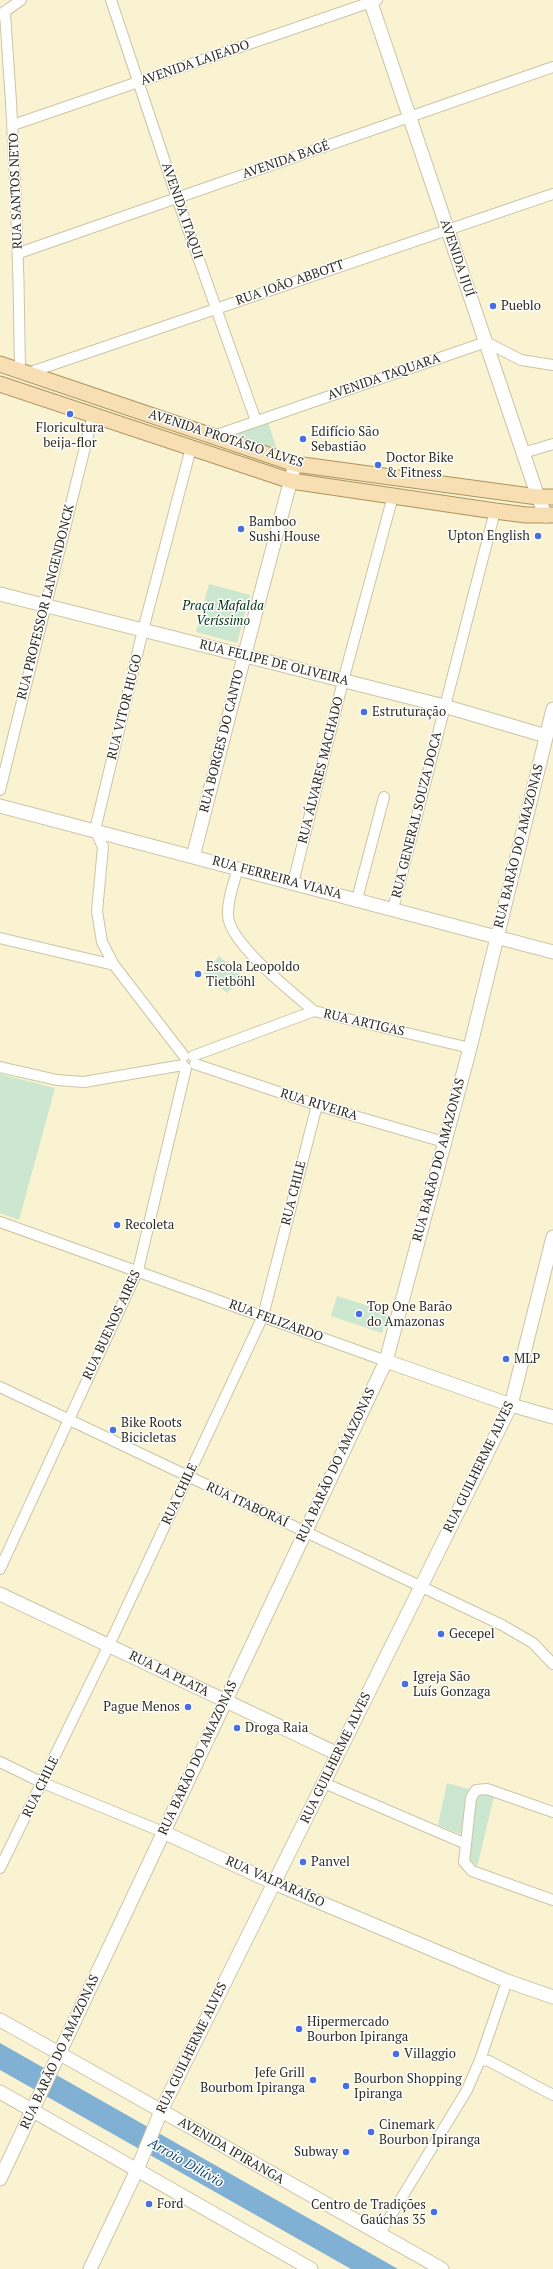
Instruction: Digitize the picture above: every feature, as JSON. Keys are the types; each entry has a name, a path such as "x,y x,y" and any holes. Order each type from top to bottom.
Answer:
{"main road":[{"name":"AVENIDA PROTÁSIO ALVES","path":"0,364 295,464 538,497 553,497"},
{"name":"AVENIDA PROTÁSIO ALVES","path":"0,384 291,481 495,511 550,515"}],"street":[{"path":"2,14 21,0"},
{"name":"AVENIDA ITAQUI","path":"111,0 140,82 177,198 256,421"},
{"name":"AVENIDA LAJEADO","path":"13,125 372,1"},
{"name":"AVENIDA IJUÍ","path":"372,1 409,117 538,497 550,515"},
{"name":"RUA SANTOS NETO","path":"2,14 13,125 24,372"},
{"name":"AVENIDA BAGÉ","path":"19,253 553,67"},
{"name":"RUA JOÃO ABBOTT","path":"24,372 553,194"},
{"path":"486,342 521,360 553,364"},
{"name":"AVENIDA TAQUARA","path":"214,436 486,342"},
{"name":"RUA PROFESSOR LANGENDONCK","path":"0,790 93,415"},
{"path":"523,453 553,444"},
{"name":"RUA VITOR HUGO","path":"95,830 143,630 191,448"},
{"name":"RUA BORGES DO CANTO","path":"193,857 295,464"},
{"name":"RUA ÁLVARES MACHADO","path":"293,883 343,681 393,496"},
{"name":"RUA GENERAL SOUZA DOCA","path":"393,909 495,511"},
{"name":"RUA FELIPE DE OLIVEIRA","path":"0,594 45,604 244,657 444,706 546,736"},
{"name":"RUA BARÃO DO AMAZONAS","path":"0,2179 304,1531 386,1361 470,1048 553,709"},
{"path":"357,900 384,797"},
{"name":"RUA FERREIRA VIANA","path":"0,806 553,952"},
{"path":"95,830 103,847 97,911 102,942 114,966 188,1062"},
{"path":"238,868 229,904 228,918 234,932 259,962 314,1012"},
{"path":"0,938 114,966"},
{"name":"RUA ARTIGAS","path":"0,1067 57,1080 84,1082 188,1062 314,1012 470,1048"},
{"name":"RUA RIVEIRA","path":"188,1062 317,1105 444,1142"},
{"name":"RUA BUENOS AIRES","path":"0,1569 138,1270 188,1062"},
{"name":"RUA CHILE","path":"0,1868 43,1783 109,1645 263,1316 317,1105"},
{"name":"RUA FELIZARDO","path":"0,1222 138,1270 386,1361 511,1405 553,1417"},
{"name":"RUA GUILHERME ALVES","path":"90,2269 139,2165 161,2111 511,1405 553,1237"},
{"name":"RUA ITABORAÍ","path":"0,1387 421,1587 520,1636 533,1643 553,1664"},
{"name":"RUA LA PLATA","path":"0,1594 338,1754"},
{"name":"RUA VALPARAÍSO","path":"0,1762 43,1783 164,1832 274,1882 507,1981 553,1997"},
{"path":"324,1783 466,1844"},
{"path":"553,1812 487,1789 476,1790 471,1798 464,1862 472,1871 553,1900"},
{"path":"379,2235 466,2090 480,2060 507,1981"},
{"name":"AVENIDA IPIRANGA","path":"0,2020 379,2235 442,2269"},
{"path":"480,2060 489,2061 553,2095"},
{"path":"0,2092 34,2105 139,2165 311,2269"}],"green space":[{"path":"268,422 277,450 233,433"},
{"name":"Praça Mafalda Veríssimo","path":"209,584 250,595 237,643 196,632"},
{"path":"219,956 243,977 227,993 204,973"},
{"path":"0,1074 55,1088 19,1220 0,1213"},
{"name":"Top One Barão do Amazonas","path":"337,1296 388,1312 382,1333 331,1316"},
{"path":"447,1783 494,1796 477,1867 469,1859 472,1839 438,1825"}],"water":[{"name":"Arroio Dilúvio","path":"0,2043 398,2269 351,2269 0,2070"}],"place":[{"name":"Pueblo","path":"493,306"},
{"name":"Floricultura beija-flor","path":"70,414"},
{"name":"Edifício São Sebastião","path":"303,439"},
{"name":"Doctor Bike & Fitness","path":"378,465"},
{"name":"Bamboo Sushi House","path":"241,529"},
{"name":"Upton English","path":"538,536"},
{"name":"Estruturação","path":"364,712"},
{"name":"Escola Leopoldo Tietböhl","path":"198,974"},
{"name":"Recoleta","path":"117,1225"},
{"name":"Top One Barão do Amazonas","path":"359,1314"},
{"name":"MLP","path":"506,1359"},
{"name":"Bike Roots Bicicletas","path":"113,1430"},
{"name":"Gecepel","path":"441,1634"},
{"name":"Igreja São Luís Gonzaga","path":"405,1684"},
{"name":"Pague Menos","path":"188,1707"},
{"name":"Droga Raia","path":"237,1728"},
{"name":"Panvel","path":"303,1862"},
{"name":"Hipermercado Bourbon Ipiranga","path":"299,2029"},
{"name":"Villaggio","path":"396,2054"},
{"name":"Jefe Grill Bourbom Ipiranga","path":"313,2080"},
{"name":"Bourbon Shopping Ipiranga","path":"346,2086"},
{"name":"Cinemark Bourbon Ipiranga","path":"371,2132"},
{"name":"Subway","path":"346,2152"},
{"name":"Ford","path":"149,2204"},
{"name":"Centro de Tradições Gaúchas 35","path":"434,2212"}]}
